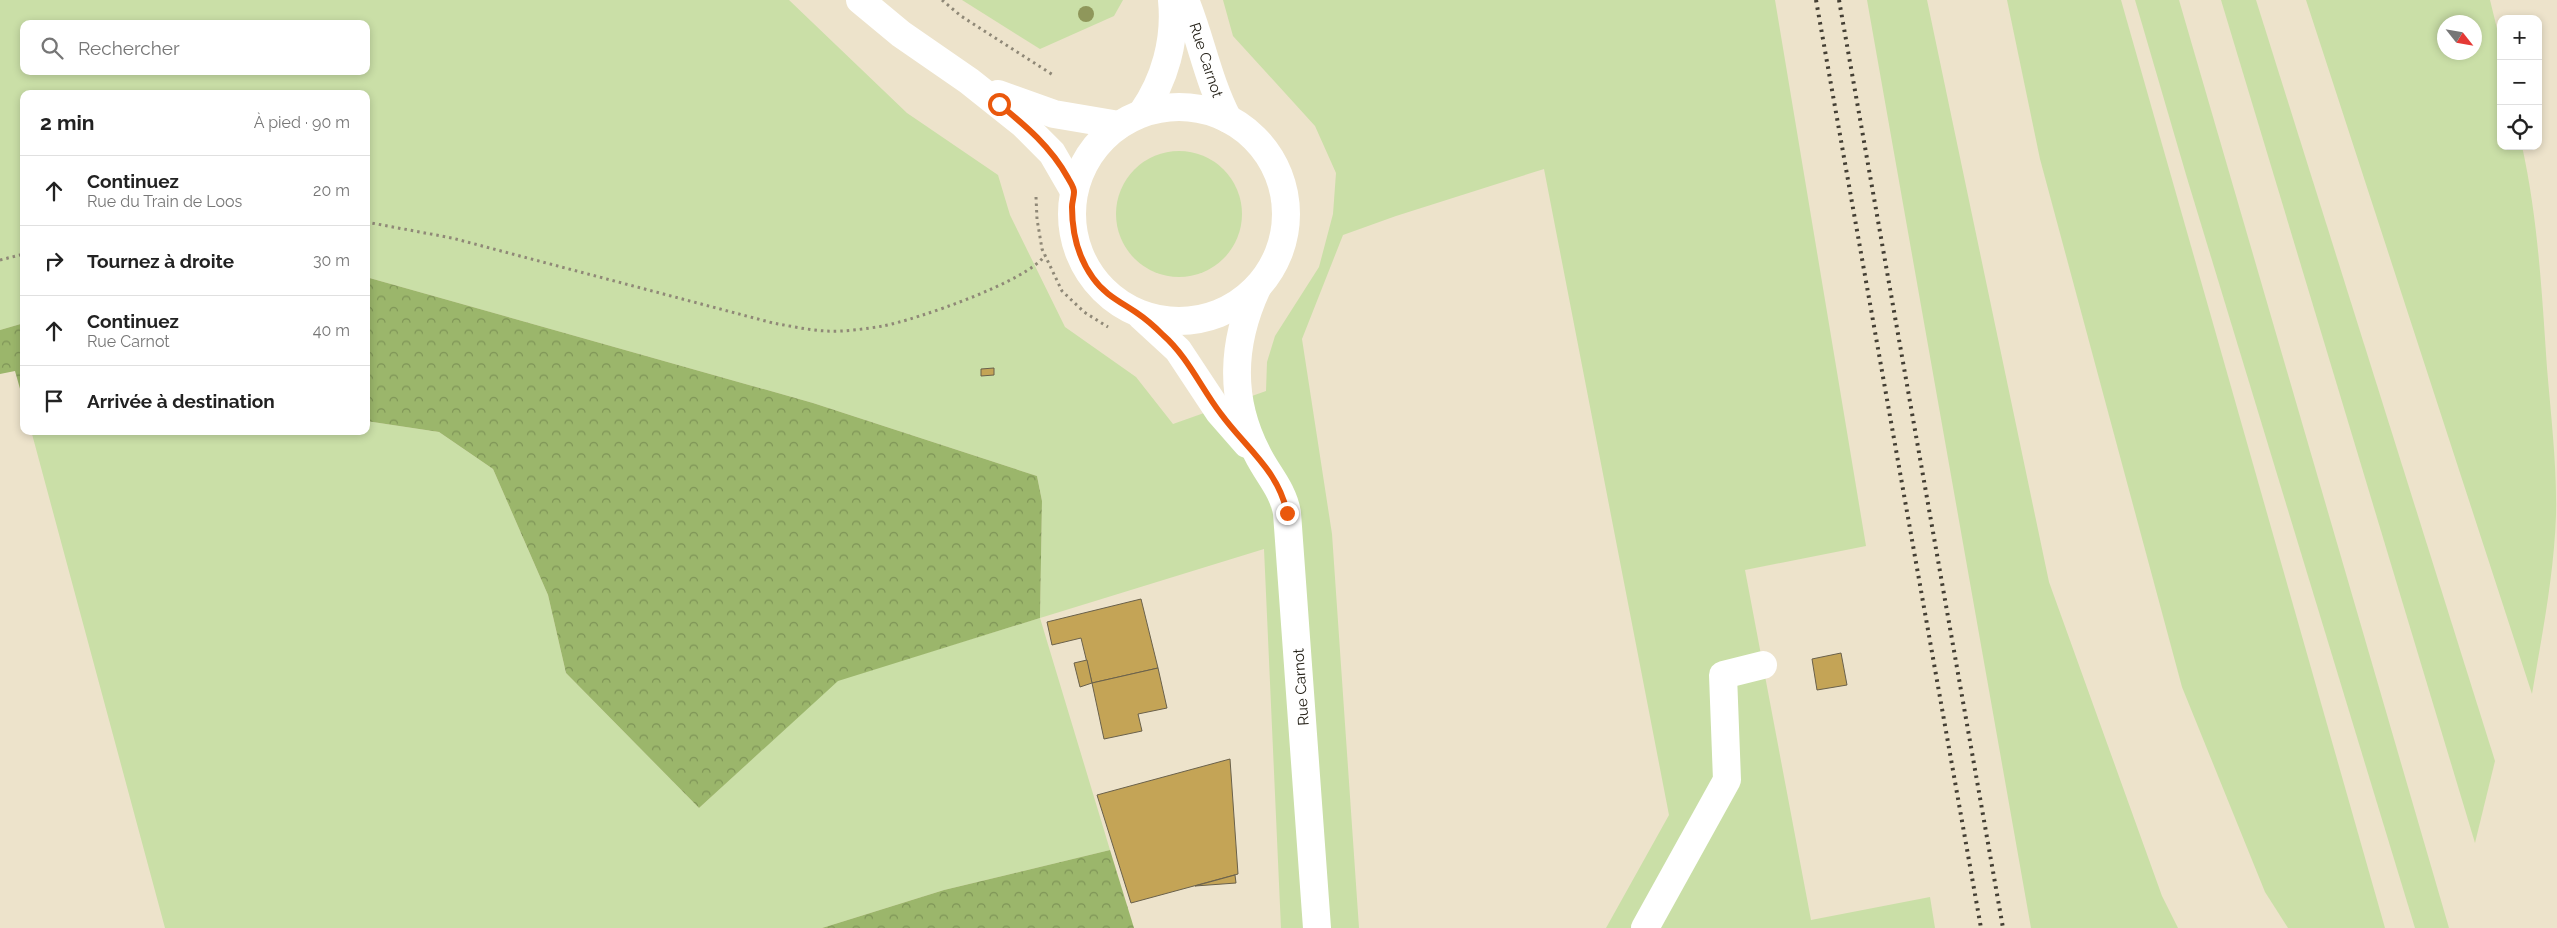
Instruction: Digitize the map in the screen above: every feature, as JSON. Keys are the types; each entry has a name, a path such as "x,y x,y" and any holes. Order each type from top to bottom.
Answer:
{"street":[{"path":"860,0 901,34 969,81 1040,139 1057,160 1074,191"},
{"name":"Rue Carnot","path":"1131,119 1155,95 1167,60 1174,23 1172,0"},
{"name":"Rue Carnot","path":"1185,0 1200,40 1212,85 1228,119"},
{"path":"969,81 1054,114 1131,119"},
{"path":"1167,107 1192,107 1228,119 1250,133 1267,152 1283,188 1286,214 1283,239 1274,263 1259,285 1228,310 1202,318 1175,321 1155,318 1124,306 1102,290 1080,256 1073,231 1072,204 1074,191 1083,166 1103,138 1131,119 1167,107"},
{"name":"Rue Carnot","path":"1259,285 1242,326 1238,346 1236,392 1240,412 1257,454 1285,499 1317,928"},
{"name":"Rue Carnot","path":"1136,312 1178,350 1228,424 1257,454"},
{"path":"1644,928 1728,780 1723,675 1763,665"}],"path":[{"path":"942,0 961,16 1040,67 1042,90 1032,107"},
{"path":"1036,191 1037,219 1042,249 1062,291 1084,312 1113,331"},
{"path":"370,223 452,238 773,323 827,331 884,326 946,306 1018,277 1042,260 1045,255"},
{"path":"0,260 20,255"}],"green space":[{"path":"0,0 789,0 907,113 998,175 1010,215 1065,327 1136,377 1173,424 1266,391 1267,362 1275,336 1319,267 1333,214 1336,173 1315,126 1233,36 1223,0 1775,0 1866,546 1745,570 1811,920 1930,897 1935,928 1606,928 1669,815 1544,169 1396,216 1343,235 1302,339 1332,534 1359,928 1281,928 1264,549 1040,618 1042,501 1037,476 813,403 370,278 370,90 20,90 20,324 0,330"},
{"path":"962,0 1123,0 1114,16 1040,49"},
{"path":"1867,0 1927,0 2049,582 2162,896 2178,928 2031,928"},
{"path":"2007,0 2121,0 2385,928 2288,928 2265,892 2182,687 2040,159"},
{"path":"2135,0 2179,0 2449,928 2415,928 2187,178"},
{"path":"2221,0 2256,0 2495,761 2475,843"},
{"path":"2306,0 2490,0 2497,29 2497,150 2523,150 2536,229 2555,459 2555,537 2547,605 2532,694"},
{"path":"1179,151 1203,156 1223,170 1237,190 1242,214 1237,238 1223,258 1203,272 1179,277 1155,272 1135,258 1121,238 1116,214 1121,190 1135,170 1155,156"},
{"path":"370,278 813,403 1037,476 1042,501 1040,618 838,681 699,808 566,673 548,595 493,469 439,432 370,422"},
{"path":"20,324 20,389 15,371 0,374 0,330"},
{"path":"370,422 439,432 493,469 548,595 566,673 699,808 838,680 1040,618 1110,850 944,890 822,928 165,928 32,435 370,435"},
{"path":"1110,850 1134,928 822,928 944,890"}],"building":[{"path":"994,368 994,375 981,376 981,369"},
{"path":"1141,599 1158,668 1092,683 1081,638 1052,645 1047,622"},
{"path":"1841,653 1847,685 1817,690 1812,659"},
{"path":"1087,660 1092,683 1080,687 1074,663"},
{"path":"1158,668 1167,708 1138,714 1142,731 1104,739 1092,683"},
{"path":"1230,759 1238,874 1131,903 1097,795"},
{"path":"1235,875 1236,883 1195,886"}],"railway":[{"path":"1816,0 1981,928"},
{"path":"1839,0 2003,928"}],"route":[{"path":"999,104 1040,139 1062,168 1074,191 1072,217 1076,244 1080,256 1094,280 1102,290 1113,299 1136,312 1178,350 1233,430 1257,454 1278,485 1285,499 1287,513"}]}
